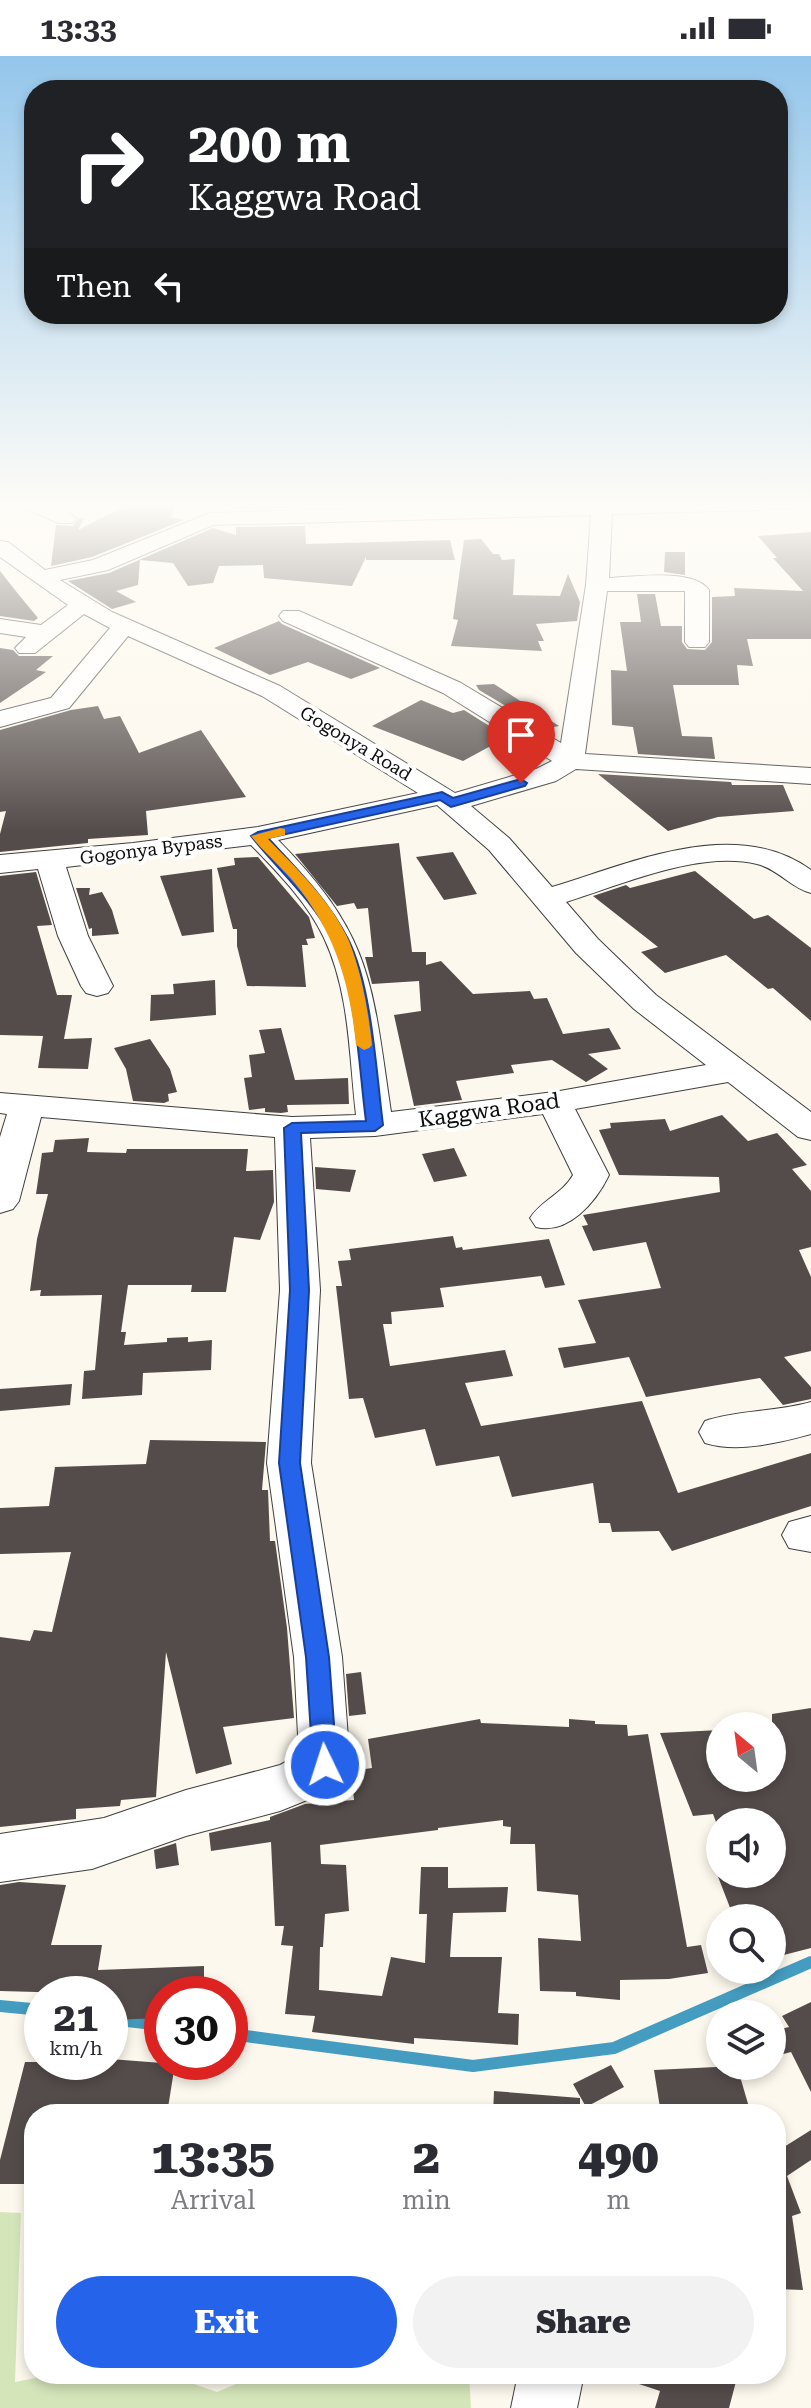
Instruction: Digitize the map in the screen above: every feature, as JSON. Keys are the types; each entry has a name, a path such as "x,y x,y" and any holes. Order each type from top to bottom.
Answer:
{"street":[{"path":"27,648 72,613"},
{"name":"Gogonya Road","path":"98,613 123,627 271,691 446,799 499,844 587,946 645,1002 811,1129"},
{"path":"571,761 593,613"},
{"path":"697,642 698,613"},
{"path":"291,616 452,688 571,761 811,776"},
{"path":"1,626 46,633"},
{"path":"0,719 60,703 123,627"},
{"name":"Gogonya Bypass","path":"0,864 50,861 258,836 446,799 546,775 571,761"},
{"path":"258,836 306,887 341,940 359,1004 375,1125"},
{"path":"546,899 716,852 752,853 768,857 811,884"},
{"path":"50,861 73,936 97,986"},
{"name":"Kaggwa Road","path":"14,1104 292,1128 375,1125 554,1102 737,1070"},
{"path":"549,1218 584,1189 591,1175 554,1102"},
{"path":"0,1201 14,1104"},
{"path":"0,1858 91,1845 125,1836 184,1813 294,1783 315,1775 325,1765 318,1657 289,1463 300,1290 292,1128"},
{"path":"720,1432 779,1427 811,1418"},
{"path":"544,2408 549,2384"}],"green space":[{"path":"0,2212 21,2213 15,2382 194,2384 217,2392 236,2384 470,2384 471,2408 0,2408"}],"building":[{"path":"0,613 34,613 38,618 34,621 0,616"},
{"path":"454,613 578,613 577,621 536,624 544,641 538,641 542,651 451,646 458,620 453,619"},
{"path":"640,613 659,613 661,626 682,626 682,642 687,649 705,650 712,642 712,613 811,613 811,639 747,639 753,666 737,665 739,685 673,685 682,736 712,737 715,759 638,754 633,727 612,725 611,670 627,671 620,622 641,622"},
{"path":"279,621 380,668 351,679 308,662 270,675 214,648"},
{"path":"0,648 13,650 19,656 53,656 36,670 46,672 0,703"},
{"path":"494,684 559,726 544,729 479,690 476,685"},
{"path":"421,700 453,713 464,710 510,739 463,761 372,726"},
{"path":"98,706 104,719 120,716 139,753 201,730 246,797 146,811 148,835 88,839 88,843 0,852 0,834 6,811 0,812 0,730 71,710"},
{"path":"598,774 731,782 732,785 783,785 794,811 718,817 668,831"},
{"path":"399,843 412,952 426,952 426,965 441,961 473,994 530,991 534,999 547,998 563,1034 609,1028 621,1049 588,1054 608,1069 586,1082 552,1060 511,1065 514,1073 456,1081 462,1100 414,1106 394,1015 421,1011 419,981 372,984 365,957 373,957 368,908 357,909 354,903 337,906 295,854"},
{"path":"453,852 477,894 444,900 416,857"},
{"path":"258,857 309,917 315,938 306,939 308,945 302,945 306,987 247,986 237,946 237,929 233,929 217,868 235,865 234,858"},
{"path":"212,869 214,932 182,936 160,876"},
{"path":"695,871 754,919 768,915 811,948 811,1021 773,988 768,989 726,955 665,973 641,952 658,947 593,896 626,885 630,888"},
{"path":"36,872 52,925 37,926 57,995 72,995 64,1039 92,1038 88,1069 38,1068 43,1036 0,1035 0,876"},
{"path":"76,888 90,888 89,895 102,892 112,910 119,934 92,936 92,928 89,929"},
{"path":"215,980 216,1015 150,1021 151,995 174,994 173,984"},
{"path":"281,1028 295,1080 348,1078 349,1104 287,1105 288,1112 281,1113 265,1112 265,1108 249,1110 244,1078 252,1077 249,1055 265,1053 259,1030"},
{"path":"150,1039 170,1069 177,1092 168,1094 169,1101 164,1103 133,1101 126,1069 114,1048"},
{"path":"722,1115 748,1141 777,1133 807,1165 792,1169 811,1191 811,1247 799,1250 811,1277 811,1351 784,1357 811,1387 811,1399 783,1405 760,1378 646,1397 629,1357 564,1368 558,1348 596,1343 578,1300 661,1288 646,1242 593,1251 582,1226 588,1225 583,1215 720,1192 719,1177 619,1175 599,1130 611,1128 610,1123 665,1119 670,1131"},
{"path":"89,1138 87,1152 248,1149 246,1171 273,1170 274,1202 260,1240 234,1237 226,1292 191,1292 192,1285 128,1285 121,1332 126,1332 124,1345 167,1342 167,1338 188,1337 188,1342 212,1340 211,1370 143,1373 142,1395 82,1399 84,1371 95,1370 102,1295 40,1296 41,1290 30,1291 37,1239 48,1194 36,1194 42,1153 53,1152 55,1140"},
{"path":"454,1148 467,1176 434,1182 422,1154"},
{"path":"315,1167 356,1170 350,1192 316,1189"},
{"path":"453,1236 456,1248 462,1247 463,1250 549,1239 565,1285 545,1288 541,1276 440,1288 444,1307 391,1312 392,1324 383,1324 390,1366 505,1350 513,1376 465,1383 481,1426 642,1401 678,1493 811,1453 811,1506 672,1551 659,1531 612,1532 610,1523 599,1523 593,1483 512,1497 499,1456 436,1466 425,1429 375,1438 363,1398 349,1399 336,1286 342,1286 338,1261 351,1260 349,1249"},
{"path":"72,1384 70,1405 0,1411 0,1389"},
{"path":"150,1440 266,1442 262,1490 268,1490 270,1541 275,1541 287,1628 294,1718 223,1727 232,1764 196,1774 166,1652 156,1797 121,1800 120,1806 76,1809 76,1819 0,1827 0,1637 30,1641 34,1630 52,1632 71,1552 0,1554 0,1508 49,1506 55,1467 146,1464"},
{"path":"361,1672 366,1714 349,1716 346,1674"},
{"path":"811,1708 811,1948 786,1954 786,1904 729,1904 722,1888 786,1888 786,1808 706,1808 706,1815 693,1816 660,1733 706,1731 706,1792 786,1792 785,1712"},
{"path":"480,1719 481,1723 569,1727 569,1719 595,1721 595,1724 627,1725 628,1736 648,1734 687,1947 701,1945 706,1973 669,1979 620,1980 620,2000 576,1996 576,1992 540,1991 538,1938 581,1941 578,1895 537,1891 535,1844 510,1844 511,1827 503,1826 503,1820 320,1845 321,1864 346,1865 349,1911 325,1914 319,1990 382,1996 391,1957 425,1963 427,1914 419,1914 421,1867 448,1867 448,1888 508,1887 506,1912 453,1913 450,1957 502,1957 498,2013 519,2014 518,2045 414,2038 414,2044 312,2032 315,2016 285,2014 293,1946 281,1945 284,1926 275,1926 271,1842 211,1851 209,1833 270,1820 270,1817 305,1804 354,1800 351,1771 372,1768 368,1739"},
{"path":"176,1843 179,1865 156,1869 154,1850"},
{"path":"19,1882 66,1885 51,1945 102,1945 98,1970 204,1966 204,1976 144,1976 144,2019 128,2019 128,1976 24,1976 24,1992 0,1991 0,1885"},
{"path":"811,2002 811,2092 791,2052 786,2053 786,2028 789,2027 786,2014"},
{"path":"128,2060 144,2062 144,2080 172,2080 169,2104 24,2104 24,2184 0,2184 0,2160 24,2066 24,2080 128,2080"},
{"path":"611,2065 624,2087 592,2104 584,2104 573,2084"},
{"path":"706,2067 706,2080 741,2080 748,2104 659,2104 654,2070"},
{"path":"494,2091 580,2098 580,2104 493,2104"},
{"path":"811,2130 811,2160 787,2176 801,2213 792,2216 803,2290 786,2289 786,2146"},
{"path":"639,2384 735,2384 729,2408 655,2408 660,2391"}],"waterway":[{"path":"248,2036 473,2066 614,2048 811,1962"},
{"path":"0,2006 24,2008"},
{"path":"128,2021 144,2023"}],"slow traffic":[{"path":"280,832 258,836 306,887 341,940 359,1004 364,1045"}],"route":[{"path":"325,1765 318,1657 289,1463 300,1290 292,1128 375,1125 359,1004 341,940 306,887 258,836 442,796 451,803 521,783"}]}
